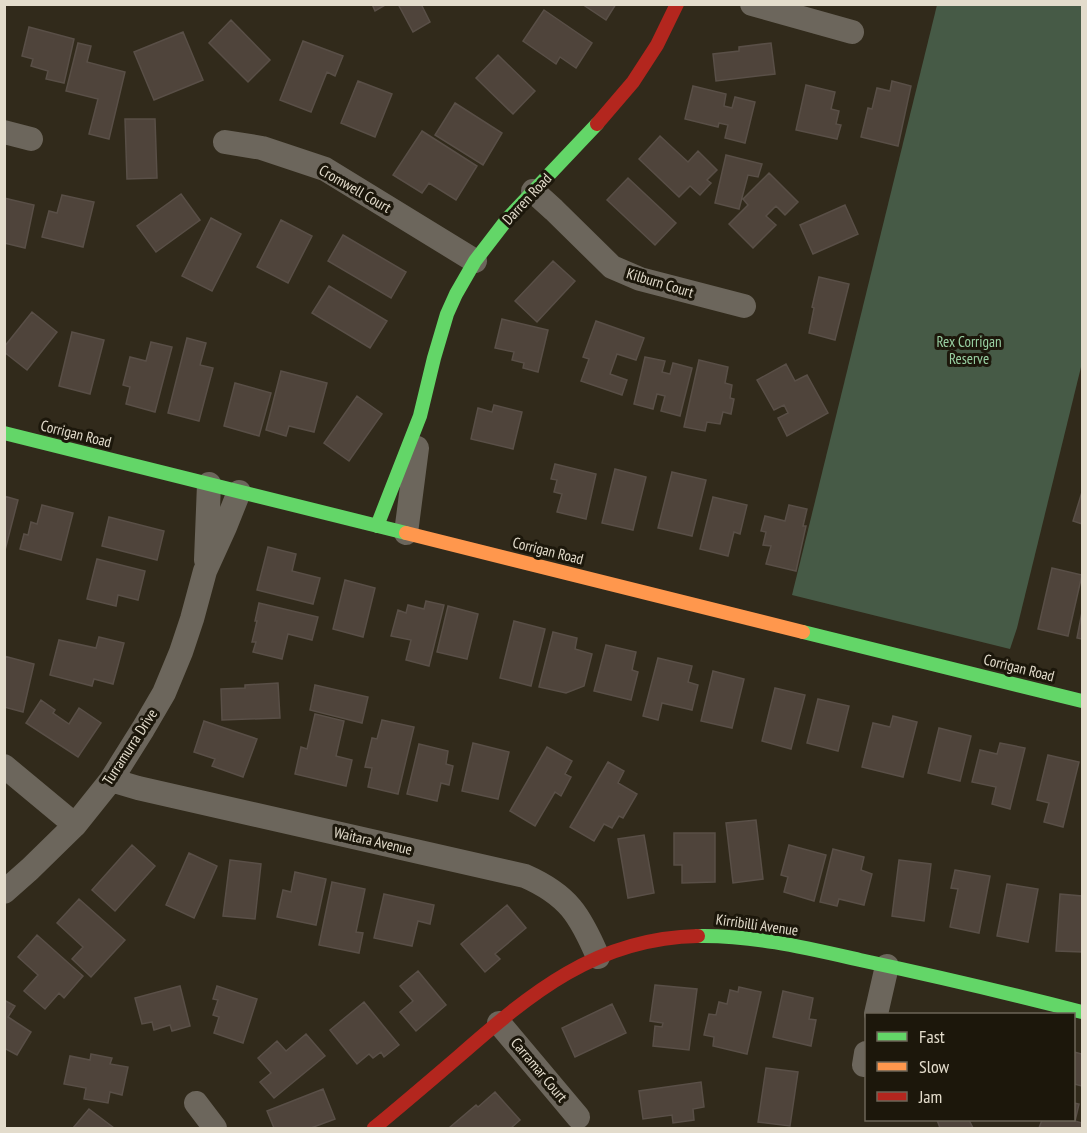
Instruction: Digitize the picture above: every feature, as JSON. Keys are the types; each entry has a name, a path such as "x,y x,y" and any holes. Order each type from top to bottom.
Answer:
{"street":[{"name":"Darren Road","path":"405,533 411,501 420,416 434,358 447,314 456,294 476,261 508,218 603,118 633,82 657,45 677,4"},
{"path":"752,4 852,32"},
{"path":"4,132 31,139"},
{"name":"Cromwell Court","path":"225,142 262,148 325,169 476,261"},
{"name":"Kilburn Court","path":"533,191 612,267 640,279 744,306"},
{"name":"Darren Road","path":"377,526 420,416"},
{"name":"Corrigan Road","path":"4,433 1083,701"},
{"name":"Turramurra Drive","path":"205,571 209,484"},
{"name":"Turramurra Drive","path":"4,892 75,825 111,780 143,729 164,693 181,652 205,571 239,492"},
{"path":"4,766 75,825"},
{"name":"Waitara Avenue","path":"111,780 525,876 549,888 567,903 590,938 597,957"},
{"name":"Kirribilli Avenue","path":"374,1128 534,994 569,971 597,957 645,942 674,937 715,935 763,939 1083,1012"},
{"path":"876,1013 887,966"},
{"name":"Carramar Court","path":"499,1023 578,1117"},
{"path":"196,1103 215,1128"}],"green space":[{"name":"Rex Corrigan Reserve","path":"937,5 1082,5 1082,363 1010,649 792,595"}],"building":[{"path":"372,4 387,4 375,11"},
{"path":"398,4 421,4 430,22 413,32"},
{"path":"582,4 616,4 606,20"},
{"path":"544,10 592,43 576,68 560,57 556,64 523,41"},
{"path":"231,20 270,60 248,82 209,43"},
{"path":"29,27 74,39 64,83 46,79 48,71 31,66 33,59 22,56"},
{"path":"183,32 203,80 154,100 134,52"},
{"path":"303,41 343,56 335,76 327,72 311,112 280,100"},
{"path":"78,43 91,46 87,62 125,72 109,139 89,134 98,99 66,91"},
{"path":"771,43 775,74 716,81 713,54 739,51 739,47"},
{"path":"498,55 535,91 513,114 476,78"},
{"path":"358,81 392,94 375,137 341,123"},
{"path":"892,81 911,86 898,146 861,137 868,108 872,109 877,88 890,91"},
{"path":"806,85 835,92 831,109 839,111 836,124 841,125 837,139 796,130"},
{"path":"693,86 726,94 724,106 732,108 735,97 755,102 745,143 725,138 728,125 719,123 718,127 685,119"},
{"path":"455,103 502,133 483,165 435,135"},
{"path":"125,119 155,119 157,178 127,179"},
{"path":"422,131 477,166 456,200 429,183 422,193 393,175"},
{"path":"660,136 688,162 698,151 717,170 707,180 711,183 700,195 690,186 679,197 639,159"},
{"path":"726,155 762,164 758,177 748,175 739,209 715,203"},
{"path":"769,173 798,202 785,215 776,206 766,216 776,225 753,248 729,224 748,205 743,199"},
{"path":"628,178 676,223 655,245 607,200"},
{"path":"181,194 200,220 156,252 137,226"},
{"path":"62,195 94,202 83,247 42,237 49,211 57,213"},
{"path":"4,198 34,205 25,248 4,243"},
{"path":"845,205 858,234 813,254 800,225"},
{"path":"211,218 241,234 212,291 182,276"},
{"path":"281,220 312,236 288,283 257,267"},
{"path":"343,235 406,272 391,298 328,261"},
{"path":"553,261 575,281 537,322 515,301"},
{"path":"819,277 849,284 835,340 809,333"},
{"path":"329,286 387,321 370,348 312,313"},
{"path":"32,312 57,332 27,370 4,352 4,347"},
{"path":"502,319 548,330 538,372 523,368 524,363 512,360 514,352 495,348"},
{"path":"596,321 644,338 636,360 617,354 610,374 627,380 622,395 581,381 589,359 583,357"},
{"path":"72,332 104,340 90,394 59,386"},
{"path":"187,338 206,343 200,365 213,368 199,421 168,413"},
{"path":"151,342 172,347 155,412 126,404 130,387 123,385 130,357 146,361"},
{"path":"645,357 665,361 662,372 670,374 673,363 692,368 680,416 661,411 665,396 657,394 653,409 634,404"},
{"path":"699,360 728,367 725,383 732,385 730,398 734,399 731,414 723,412 720,424 707,422 705,431 684,427"},
{"path":"786,364 795,381 807,375 828,413 787,436 778,418 788,413 784,405 774,410 757,380"},
{"path":"281,371 327,383 314,432 289,426 286,436 266,430"},
{"path":"235,383 271,393 259,436 224,426"},
{"path":"357,396 382,414 349,461 324,443"},
{"path":"494,405 522,412 513,449 471,439 478,408 492,412"},
{"path":"555,464 596,474 586,519 557,512 562,494 554,492 557,480 551,479"},
{"path":"615,469 646,477 633,530 602,523"},
{"path":"672,472 706,480 692,536 658,528"},
{"path":"1082,492 1082,524 1073,521"},
{"path":"4,496 18,500 4,554"},
{"path":"713,497 747,505 740,534 734,532 728,556 700,549"},
{"path":"42,505 73,513 61,560 20,549 24,534 28,535 31,522 37,524"},
{"path":"789,505 807,509 803,526 806,526 796,571 766,564 771,546 763,545 766,532 761,531 765,516 785,521"},
{"path":"109,517 164,531 157,560 102,546"},
{"path":"268,547 296,554 292,571 320,578 313,604 257,590"},
{"path":"97,559 145,571 138,600 118,595 116,606 87,599"},
{"path":"1052,568 1082,575 1068,636 1038,629"},
{"path":"345,580 375,588 363,637 333,629"},
{"path":"426,601 444,605 429,666 406,660 411,640 391,636 398,610 406,613 408,605 424,609"},
{"path":"259,603 318,617 312,640 288,634 282,659 253,652 256,642 252,642"},
{"path":"448,606 478,614 467,659 437,652"},
{"path":"1082,612 1082,639 1077,638"},
{"path":"514,621 545,629 531,686 500,678"},
{"path":"553,632 577,638 575,649 592,654 584,686 566,693 539,687"},
{"path":"99,637 124,643 113,684 94,679 92,686 50,675 59,640 96,648"},
{"path":"606,645 636,652 632,670 638,672 631,700 594,691"},
{"path":"4,656 34,664 23,712 4,707"},
{"path":"658,658 692,666 688,682 698,685 692,710 662,703 658,720 643,716"},
{"path":"713,671 744,679 732,728 701,721"},
{"path":"278,683 280,718 222,720 221,689"},
{"path":"315,685 368,697 362,723 310,710"},
{"path":"775,688 805,695 791,749 762,741"},
{"path":"818,699 849,706 838,751 807,743"},
{"path":"41,700 55,710 53,713 69,724 79,708 101,723 78,757 26,723"},
{"path":"315,714 344,721 336,756 352,760 346,786 295,774 301,747 307,749"},
{"path":"893,716 917,722 903,777 862,767 873,723 890,727"},
{"path":"382,720 414,727 398,794 368,787 372,768 365,767 372,738 377,739"},
{"path":"204,721 257,739 243,777 212,766 215,759 194,752"},
{"path":"939,728 971,736 960,781 928,773"},
{"path":"473,743 509,752 498,799 462,791"},
{"path":"1000,743 1025,748 1010,809 992,804 996,787 972,782 980,750 997,754"},
{"path":"419,744 448,751 446,764 453,766 449,785 441,783 437,801 407,794"},
{"path":"547,747 572,761 565,774 571,777 561,796 555,792 535,826 510,811"},
{"path":"1048,755 1079,762 1063,827 1044,822 1049,803 1037,800"},
{"path":"608,762 624,771 618,783 637,794 623,818 619,816 612,828 604,824 594,841 570,827"},
{"path":"756,820 763,879 733,883 726,823"},
{"path":"674,833 715,833 715,882 682,883 682,865 674,865"},
{"path":"644,835 654,893 628,898 618,839"},
{"path":"132,845 155,866 115,911 92,890"},
{"path":"789,845 826,855 814,901 784,892 788,877 781,875"},
{"path":"833,849 864,857 861,870 872,874 864,905 839,899 837,906 820,902"},
{"path":"189,853 217,866 194,918 166,905"},
{"path":"230,860 261,864 255,919 223,916"},
{"path":"899,860 931,864 924,921 892,916"},
{"path":"955,870 990,876 979,933 950,927 958,889 951,888"},
{"path":"295,872 326,879 316,925 277,917 283,890 291,892"},
{"path":"332,882 365,889 356,932 363,933 359,953 319,945"},
{"path":"1007,884 1038,889 1028,942 997,936"},
{"path":"384,894 434,905 430,924 418,921 412,946 374,938"},
{"path":"1060,894 1082,896 1082,952 1056,951"},
{"path":"79,899 125,940 91,977 72,959 83,947 57,923"},
{"path":"507,905 526,928 495,954 500,959 485,972 461,944"},
{"path":"37,935 83,976 64,998 59,993 45,1009 24,991 38,975 18,957"},
{"path":"418,971 446,1005 416,1031 400,1012 413,1001 400,986"},
{"path":"655,985 697,989 689,1050 653,1046 655,1026 662,1027 663,1023 650,1021"},
{"path":"180,986 190,1026 172,1031 170,1025 154,1030 152,1022 142,1024 135,998"},
{"path":"217,986 257,999 243,1043 214,1033 219,1017 213,1015 218,1000 213,999"},
{"path":"739,987 761,992 747,1054 713,1046 714,1037 704,1035 709,1014 716,1015 719,1002 727,1004 730,990 738,992"},
{"path":"783,991 813,998 809,1019 816,1020 811,1046 773,1037"},
{"path":"4,1000 15,1006 8,1017 31,1032 17,1055 4,1048"},
{"path":"364,1002 399,1045 384,1057 381,1052 373,1058 369,1054 357,1064 330,1030"},
{"path":"612,1004 626,1033 575,1057 562,1028"},
{"path":"306,1034 325,1056 274,1098 260,1082 271,1073 258,1058 277,1041 286,1051"},
{"path":"1075,1052 1082,1054 1082,1086 1075,1084"},
{"path":"91,1054 112,1058 110,1064 128,1067 122,1095 110,1092 108,1103 84,1099 86,1088 64,1084 70,1056 90,1060"},
{"path":"766,1068 798,1072 790,1126 758,1122"},
{"path":"701,1082 704,1107 693,1109 694,1120 673,1123 672,1115 643,1119 639,1091"},
{"path":"323,1089 335,1119 311,1128 274,1128 267,1111"},
{"path":"495,1092 520,1120 511,1128 449,1128 476,1105 478,1107"},
{"path":"1075,1103 1079,1104 1075,1121"},
{"path":"89,1109 114,1128 73,1128"},
{"path":"937,1121 970,1121 973,1128 940,1128"},
{"path":"1042,1121 1082,1123 1082,1128 1039,1128"}],"traffic: fast":[{"path":"377,526 420,416 434,358 447,314 456,294 475,261 508,218 597,124"},
{"path":"4,433 406,533"},
{"path":"803,632 1082,701"},
{"path":"698,936 759,940 800,947 944,978 1082,1012"}],"traffic: slow":[{"path":"406,533 803,632"}],"traffic: jam":[{"path":"597,124 633,82 657,45 677,4"},
{"path":"374,1128 512,1011 567,973 596,958 628,947 661,939 698,936"}]}
